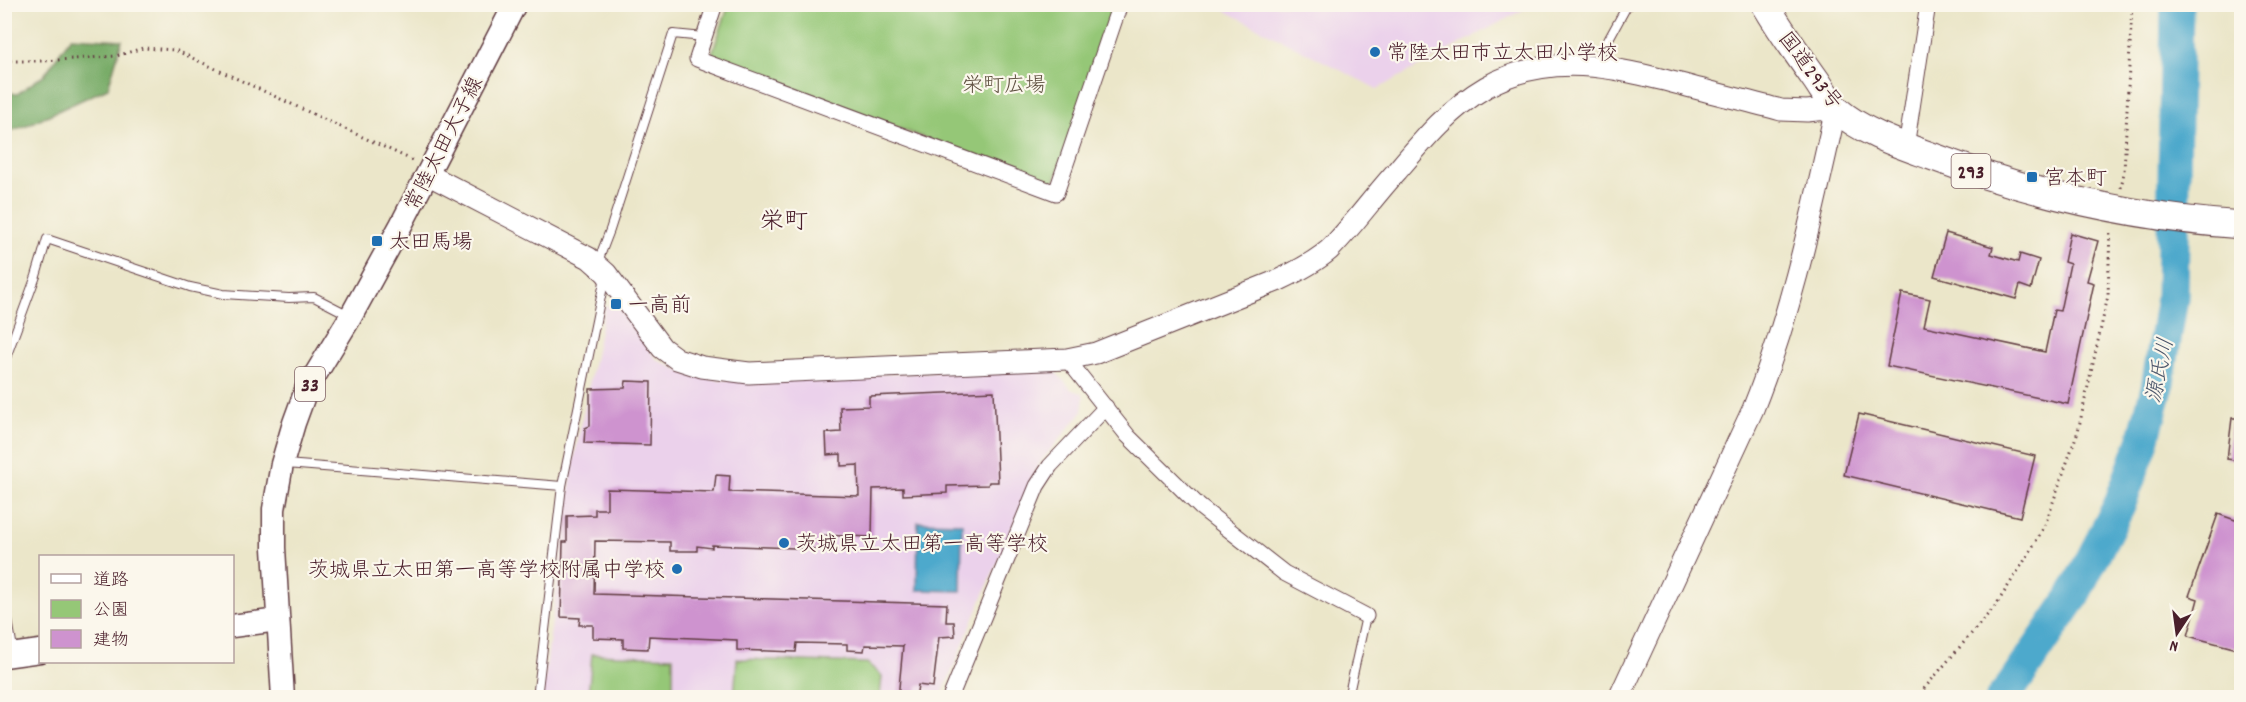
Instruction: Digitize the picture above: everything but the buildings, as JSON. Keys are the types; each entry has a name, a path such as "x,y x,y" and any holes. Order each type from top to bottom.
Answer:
{"highway":[{"name":"国道293号","path":"1772,11 1836,108 1857,125 1878,136 1964,169 2022,187 2117,208"},
{"name":"293","path":"2117,208 2194,221 2241,225"}],"main road":[{"name":"常陸太田大子線","path":"284,698 274,519 282,464 306,390 351,316 515,4"},
{"path":"234,626 278,620"},
{"path":"9,656 39,651"}],"street":[{"path":"716,4 697,59 1056,193 1120,4"},
{"path":"1906,147 1928,4"},
{"path":"429,171 590,258 662,348 677,358 702,367 749,373 1067,359 1096,353 1305,267 1328,250 1431,131 1454,109 1486,87 1512,75 1547,66 1617,68 1781,110 1807,111 1836,108 1792,295 1772,361 1753,409 1620,698"},
{"path":"1067,359 1128,436 1200,507 1284,573 1366,616"},
{"path":"950,698 1037,486 1050,466 1106,407"}],"lane":[{"path":"1594,66 1628,4"},
{"path":"537,698 562,486 601,269 614,219 673,34 704,37"},
{"path":"4,363 47,239 189,287 223,294 289,298 314,297 351,316"},
{"path":"282,464 562,486"},
{"path":"4,598 9,656"},
{"path":"1348,698 1366,616"}],"path":[{"path":"1916,698 1996,605 2028,555 2045,525 2078,431 2108,296 2109,230 2117,208 2124,172 2132,4"},
{"path":"4,61 116,56 143,48 175,50 429,171"}],"shaded area":[{"name":"常陸太田市立太田小学校","path":"1214,5 1532,5 1377,89"},
{"name":"茨城県立太田第一高等学校","path":"612,305 619,308 657,360 692,376 723,380 1052,368 1072,390 1082,393 1084,396 1082,412 1038,465 941,697 542,698 572,470 605,306"}],"green space":[{"name":"栄町広場","path":"729,5 1115,5 1055,180 1047,183 710,59"},
{"path":"71,37 122,40 108,88 5,133 5,92 17,94 45,74"},
{"path":"592,654 673,657 673,697 588,697"},
{"path":"737,659 867,663 882,676 880,697 734,697"}],"water":[{"path":"918,522 962,523 961,591 917,590"}],"waterway":[{"name":"源氏川","path":"2002,698 2072,598 2119,506 2143,441 2157,388 2172,298 2177,4"}],"place":[{"name":"常陸太田市立太田小学校","path":"1375,52"},
{"name":"宮本町","path":"2032,177"},
{"name":"太田馬場","path":"377,241"},
{"name":"一高前","path":"616,304"},
{"name":"茨城県立太田第一高等学校","path":"784,543"},
{"name":"茨城県立太田第一高等学校附属中学校","path":"677,569"}],"district":[{"name":"栄町","path":"784,220"}]}
